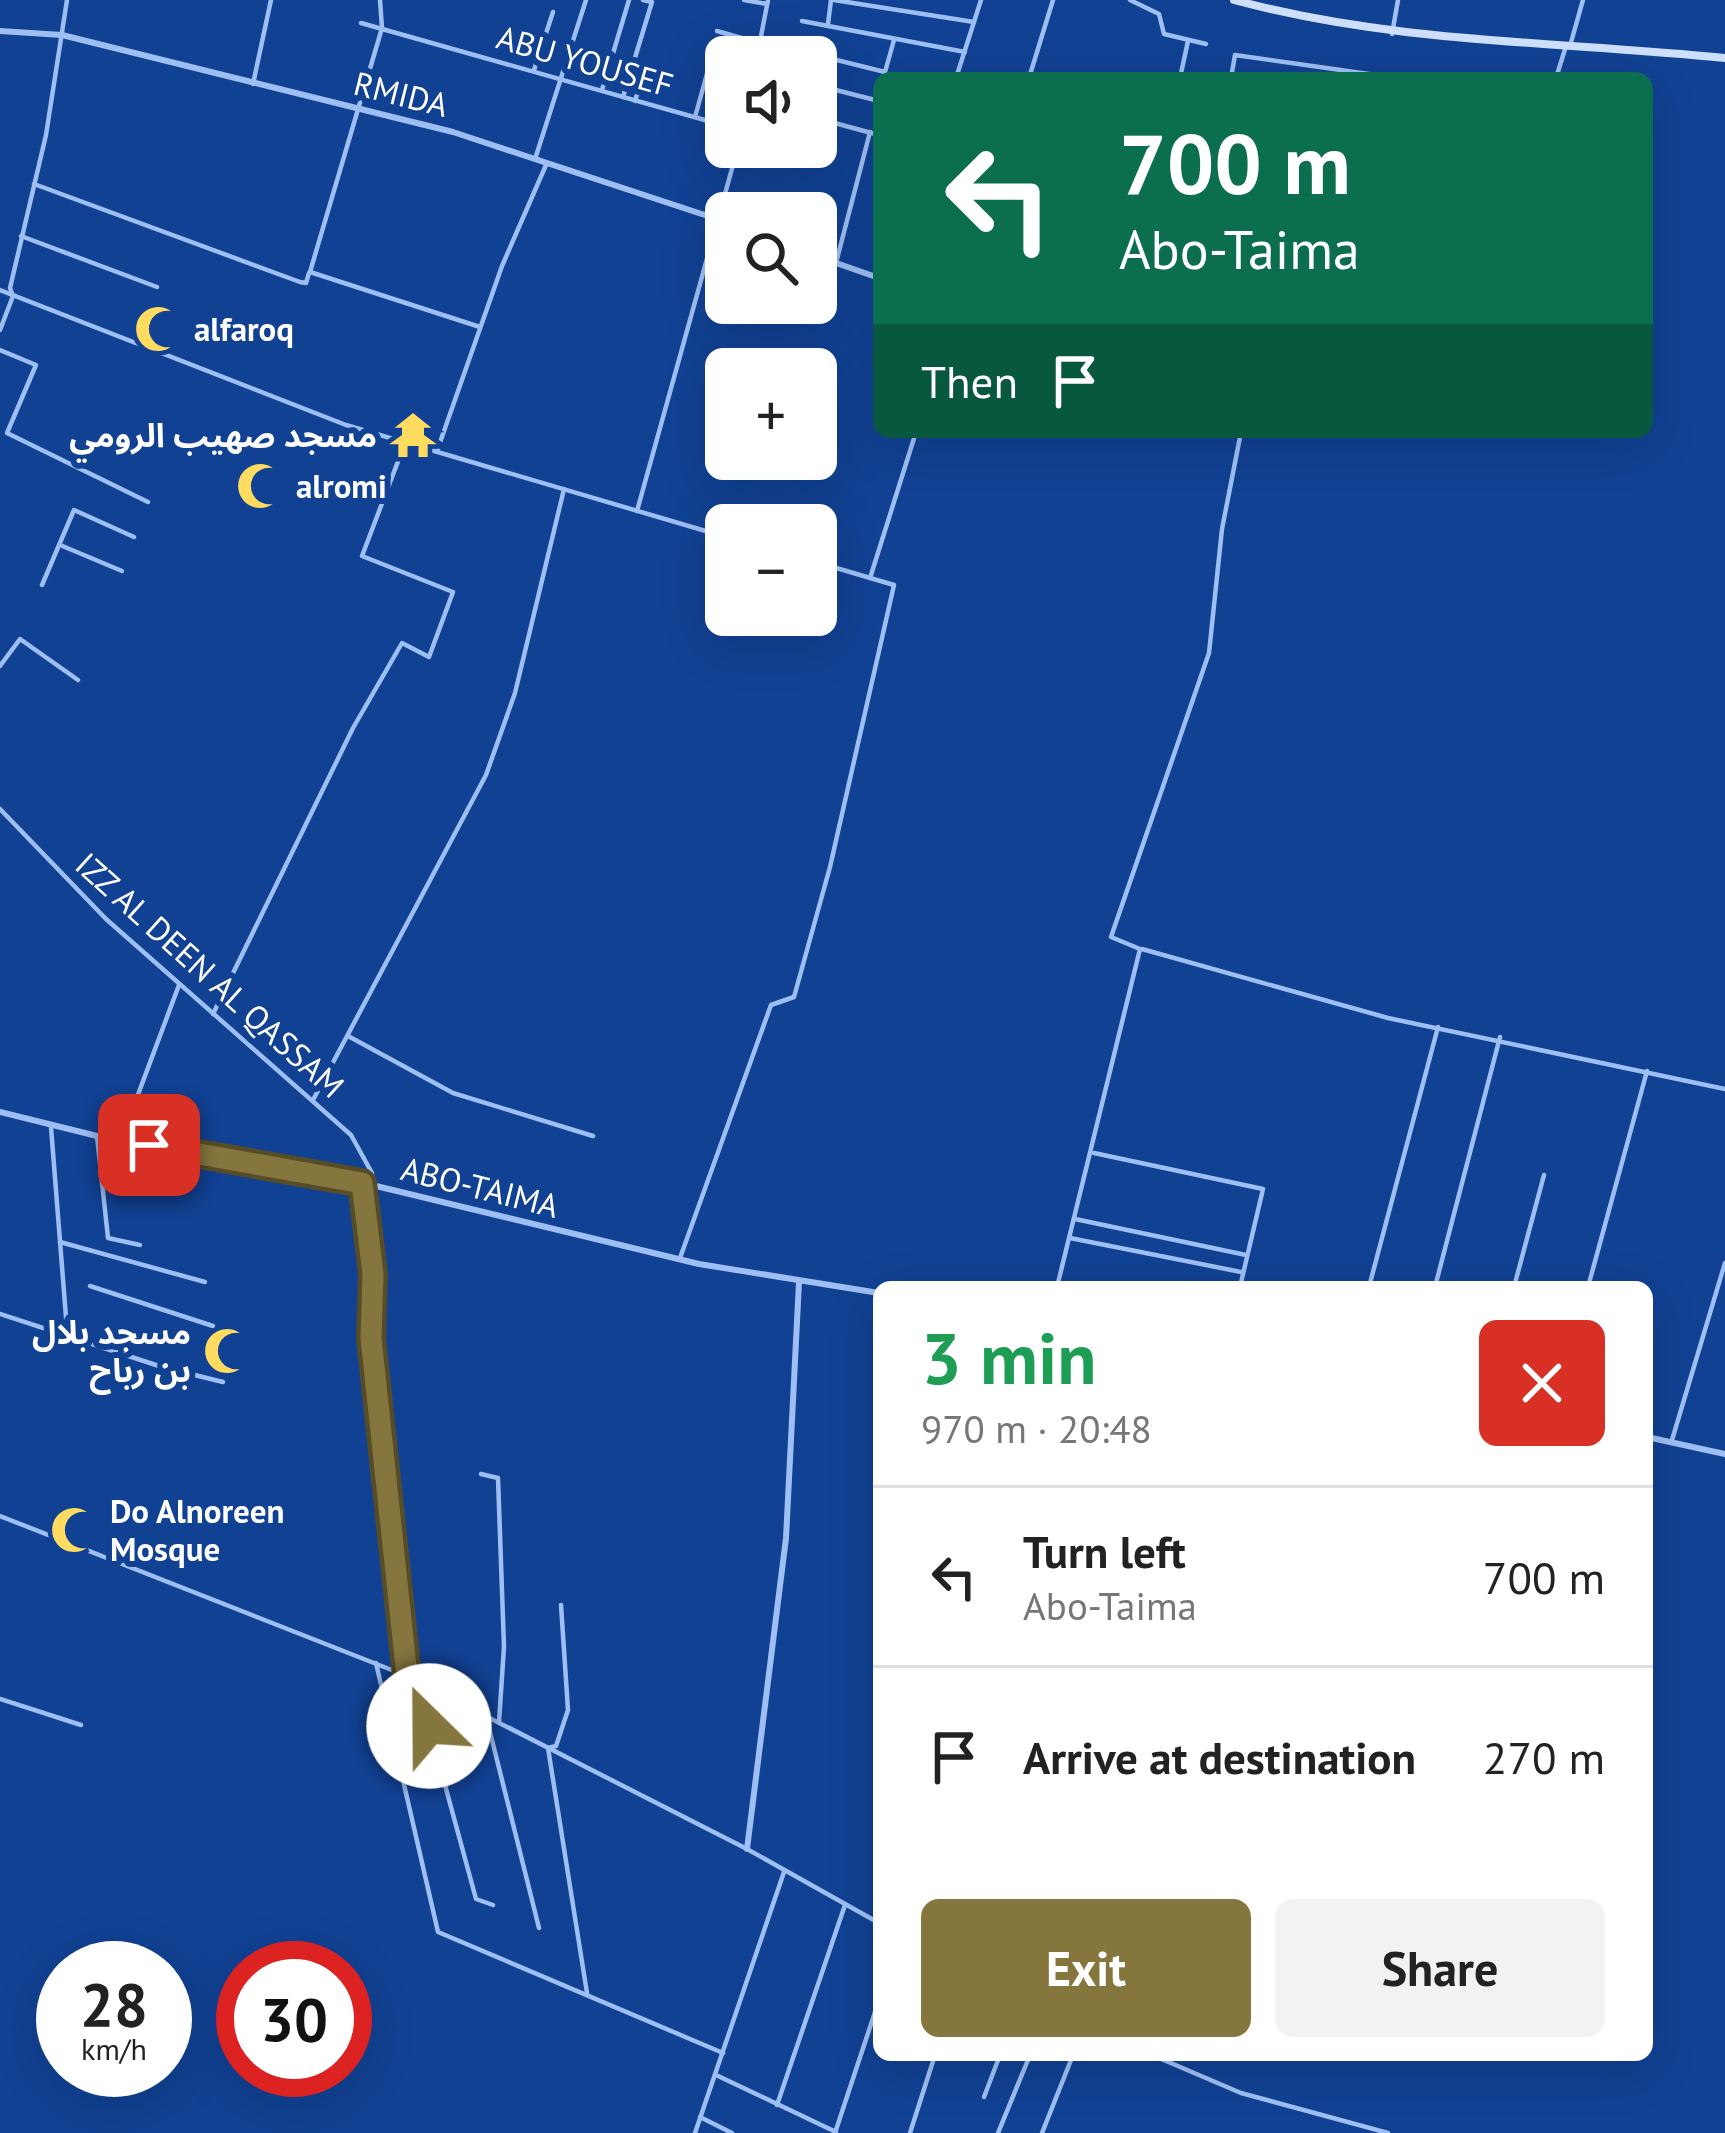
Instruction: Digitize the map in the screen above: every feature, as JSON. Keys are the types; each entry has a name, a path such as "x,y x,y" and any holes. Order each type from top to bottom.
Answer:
{"main road":[{"path":"1234,0 1324,24 1392,34 1725,58"}],"street":[{"path":"0,330 13,296 67,0"},
{"path":"253,84 271,0"},
{"path":"34,184 306,283 382,28 380,0"},
{"path":"536,156 586,0"},
{"path":"602,90 629,0"},
{"path":"623,97 652,2 644,0"},
{"path":"743,0 768,2 761,36"},
{"path":"828,24 833,0 974,22"},
{"path":"958,72 982,0"},
{"path":"1030,72 1053,0"},
{"path":"1130,0 1159,14 1164,34 1207,44"},
{"path":"1392,34 1398,0"},
{"path":"1558,72 1582,0"},
{"path":"534,70 553,12"},
{"path":"802,21 965,52"},
{"name":"ABU YOUSEF","path":"361,23 705,120"},
{"name":"RMIDA","path":"0,31 62,34 360,108 536,156 705,214"},
{"path":"717,31 737,36"},
{"path":"837,60 885,72 894,38"},
{"path":"1181,72 1188,40"},
{"path":"1232,72 1235,55 1355,72"},
{"path":"635,101 645,69"},
{"path":"695,117 705,81"},
{"path":"837,91 873,100"},
{"path":"837,124 873,134"},
{"path":"837,259 870,133"},
{"path":"437,452 480,327 548,160"},
{"path":"21,236 157,287"},
{"path":"837,263 873,276"},
{"path":"310,272 480,327"},
{"path":"637,511 705,284"},
{"path":"0,290 277,400 405,443 705,531"},
{"path":"0,350 36,365 7,433 148,502"},
{"path":"871,577 914,438"},
{"path":"1240,438 1222,529 1210,653 1111,938 1336,1005 1725,1089"},
{"path":"213,1014 353,728 401,643 429,657 453,592 362,556 405,443"},
{"path":"313,1100 486,775 515,693 564,489"},
{"path":"42,585 74,511 134,537"},
{"path":"60,545 122,571"},
{"path":"680,1258 771,1005 794,997 803,969 894,585 837,568"},
{"path":"0,666 20,639 78,680"},
{"name":"IZZ AL DEEN AL QASSAM","path":"0,809 106,920 351,1135 372,1173 372,1185"},
{"path":"1059,1281 1094,1153 1140,949"},
{"path":"121,1140 179,985"},
{"path":"1371,1281 1438,1027"},
{"path":"348,1036 453,1093 593,1136"},
{"path":"1437,1281 1500,1037"},
{"path":"1590,1281 1647,1071"},
{"name":"ABO-TAIMA","path":"0,1112 97,1136 372,1185 680,1258 873,1292"},
{"path":"51,1126 68,1332"},
{"path":"97,1136 108,1238 140,1246"},
{"path":"1094,1153 1263,1189 1241,1281"},
{"path":"1516,1281 1544,1175"},
{"path":"362,1183 373,1274 371,1338 407,1676"},
{"path":"1075,1219 1246,1256"},
{"path":"1070,1238 1243,1273"},
{"path":"60,1242 205,1282"},
{"path":"1672,1440 1725,1263"},
{"path":"747,1849 785,1538 799,1282"},
{"path":"89,1286 213,1326"},
{"path":"0,1314 68,1332 162,1367 224,1382"},
{"path":"1653,1438 1725,1454"},
{"path":"481,1474 498,1478 504,1647 499,1722"},
{"path":"0,1516 407,1676 747,1849 873,1920"},
{"path":"548,1748 556,1747 568,1710 561,1605"},
{"path":"376,1663 438,1932 723,2053"},
{"path":"417,1682 476,1898 493,1905"},
{"path":"0,1700 81,1725"},
{"path":"486,1716 539,1928"},
{"path":"548,1748 587,1993"},
{"path":"695,2133 784,1871"},
{"path":"777,2104 845,1905"},
{"path":"716,2075 836,2132 873,2018"},
{"path":"910,2133 933,2061"},
{"path":"985,2097 998,2061"},
{"path":"998,2133 1028,2061"},
{"path":"1042,2133 1071,2061"},
{"path":"1166,2061 1241,2093 1388,2133"},
{"path":"700,2117 732,2133"}],"place":[{"name":"alfaroq","path":"158,329"},
{"name":"مسجد صهيب الرومي","path":"413,435"},
{"name":"alromi","path":"260,486"},
{"name":"مسجد بلال بن رباح","path":"227,1351"},
{"name":"Do Alnoreen Mosque","path":"74,1530"}],"route":[{"path":"149,1145 362,1183 373,1274 371,1338 407,1676 417,1682 429,1726"}]}
